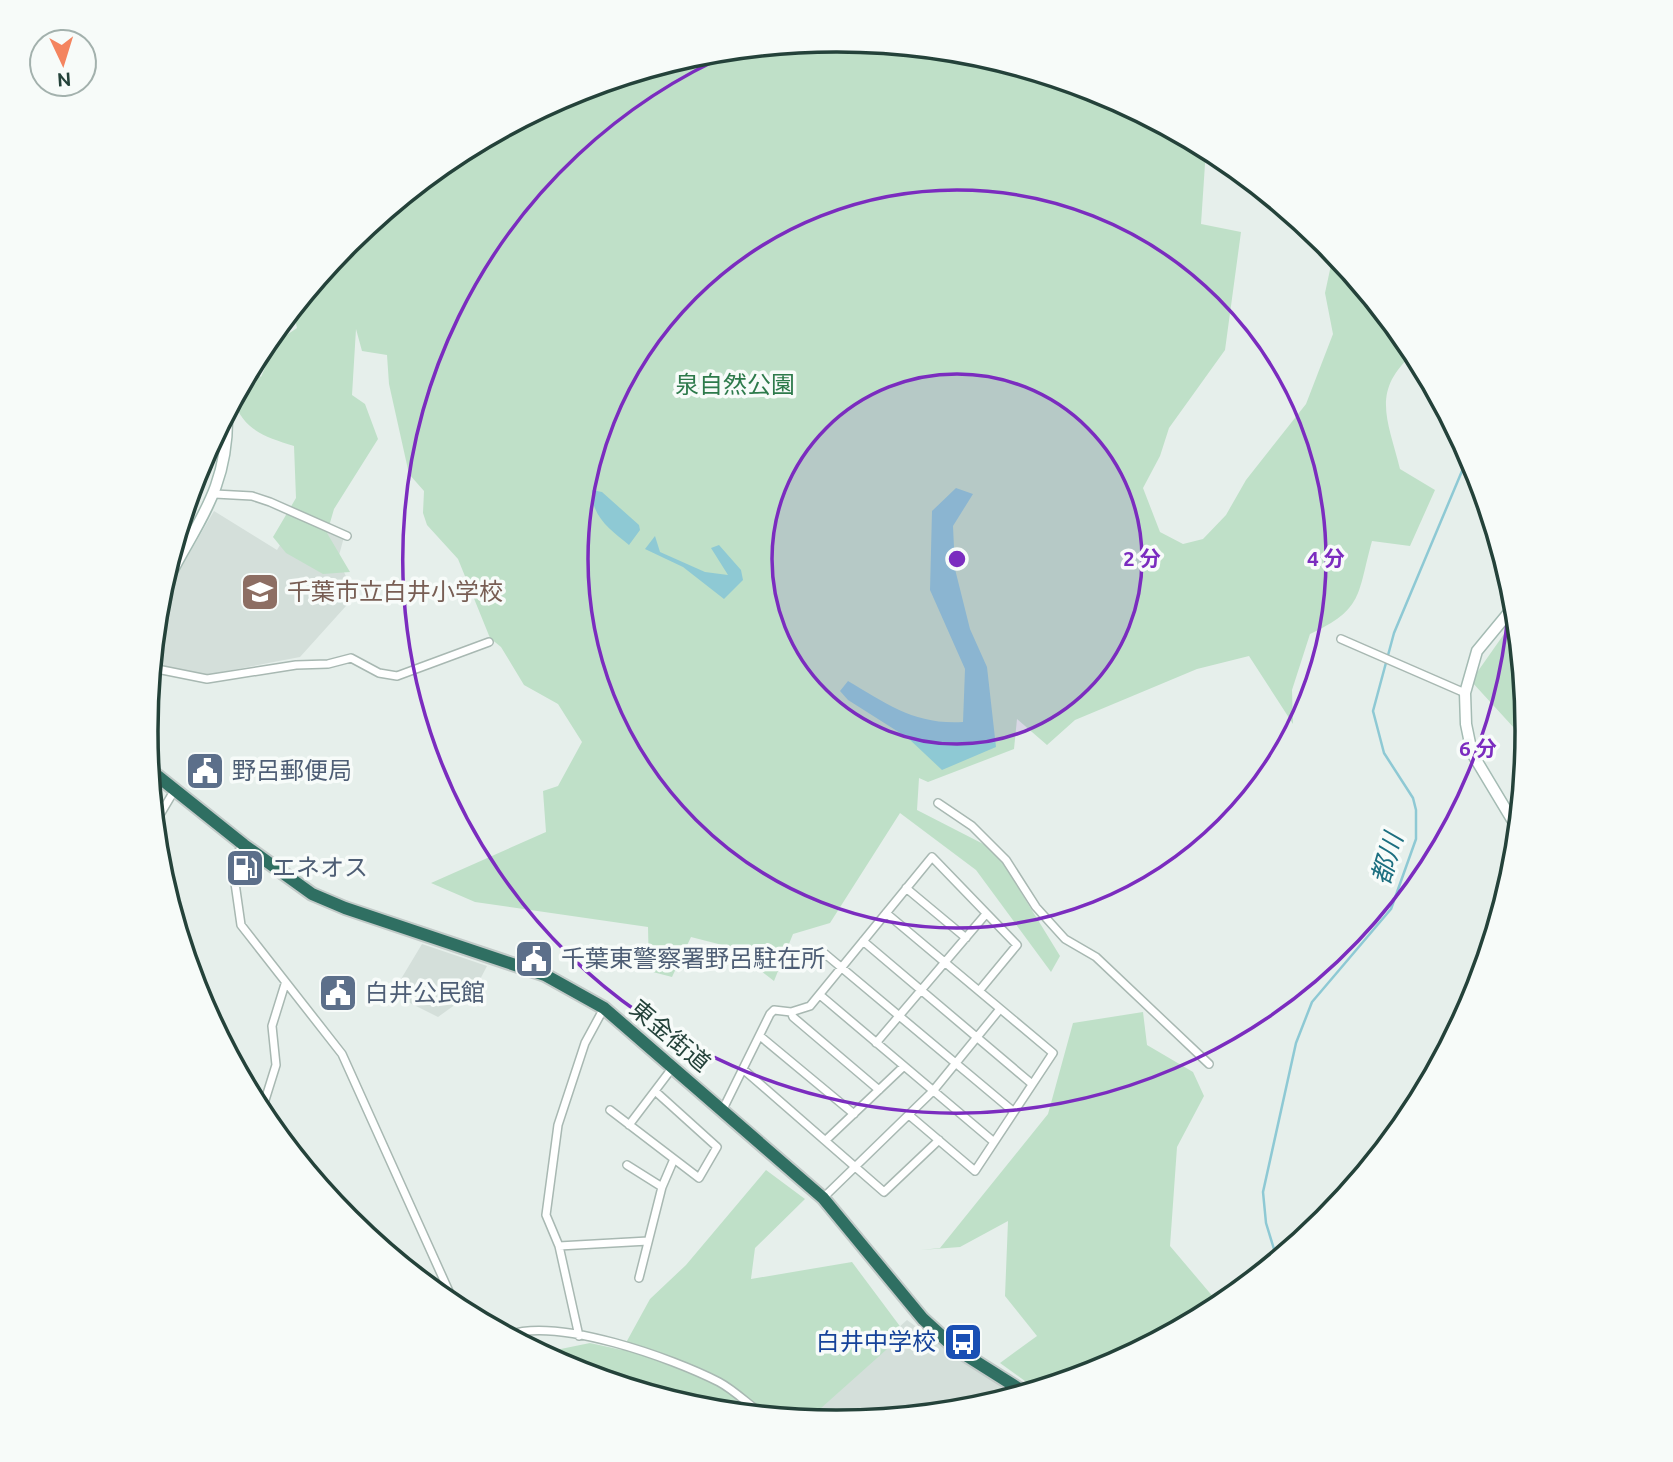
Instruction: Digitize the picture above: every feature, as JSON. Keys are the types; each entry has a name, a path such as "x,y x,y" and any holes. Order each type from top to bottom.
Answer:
{"highway":[{"name":"東金街道","path":"159,778 294,883 327,901 545,975 604,1007 823,1198 923,1319 956,1349 1014,1385"}],"street":[{"path":"180,558 215,494 226,451 226,435"},
{"path":"215,494 252,496 347,536"},
{"path":"1505,617 1477,651 1465,693 1465,724 1472,753 1510,816"},
{"path":"1341,639 1465,693"},
{"path":"161,670 207,679 328,664 351,658 379,673 397,676 489,642"},
{"path":"163,810 174,791"},
{"path":"938,803 972,826 1006,860 1036,907 1065,939 1096,957 1209,1064"},
{"path":"244,845 239,851 234,876 239,917 250,939 326,1032 351,1072 446,1285"},
{"path":"723,1109 774,1010 803,1010 820,995 932,857 1017,945 979,991"},
{"path":"906,888 966,938"},
{"path":"886,913 1053,1053 975,1171 909,1115"},
{"path":"876,1043 986,914"},
{"path":"863,941 1032,1084"},
{"path":"824,953 1014,1112"},
{"path":"266,1098 276,1065 272,1026 285,984"},
{"path":"820,995 994,1142"},
{"path":"579,1336 559,1246 546,1215 558,1125 585,1043 604,1007"},
{"path":"823,1198 933,1091 1000,1009"},
{"path":"791,1012 793,1017 879,1090"},
{"path":"760,1036 854,1114"},
{"path":"629,1125 673,1067"},
{"path":"827,1140 903,1067"},
{"path":"744,1070 884,1192 939,1140"},
{"path":"610,1110 699,1178 717,1147 655,1091"},
{"path":"639,1278 662,1187 674,1159"},
{"path":"627,1166 662,1187"},
{"path":"559,1246 648,1241"},
{"path":"522,1332 536,1330 633,1347 720,1383 749,1404"}],"shaded area":[{"name":"千葉市立白井小学校","path":"214,511 277,550 297,517 344,537 338,559 355,596 300,657 206,675 161,666 176,575"},
{"path":"422,944 487,966 474,991 438,1017 392,994"},
{"path":"907,1320 1005,1388 925,1404 881,1408 836,1410 817,1409 811,1405"}],"green space":[{"name":"泉自然公園","path":"836,52 925,58 1012,76 1055,89 1137,122 1176,143 1205,162 1201,224 1241,232 1225,350 1169,428 1160,456 1143,488 1160,532 1183,544 1203,539 1226,515 1246,480 1306,404 1333,334 1325,293 1331,267 1375,318 1406,361 1392,380 1387,393 1388,421 1400,469 1435,490 1410,546 1372,541 1356,598 1340,617 1310,634 1292,690 1293,724 1249,656 1197,669 1075,720 1047,745 1017,719 1014,749 928,782 919,778 917,810 995,850 1060,956 1051,972 976,870 900,813 830,923 793,934 774,981 730,947 691,937 672,977 649,971 648,927 475,902 431,883 546,832 543,791 558,786 582,742 558,704 524,685 501,647 490,638 458,559 427,525 423,513 424,491 409,474 389,384 387,355 362,351 356,329 352,395 365,404 378,439 334,509 327,533 350,572 323,574 286,553 273,537 296,498 294,446 265,436 250,426 238,412 272,354 285,336 297,328 296,321 326,284 357,251 423,193 497,143 577,104 661,76 748,58"},
{"path":"1507,630 1514,687 1515,729 1471,681"},
{"path":"1143,1012 1147,1045 1193,1072 1204,1096 1177,1147 1170,1246 1212,1296 1137,1340 1096,1358 1026,1382 1000,1363 1037,1336 1005,1296 1008,1221 960,1247 921,1250 940,1248 1048,1114 1073,1023"},
{"path":"766,1170 805,1199 755,1248 751,1279 852,1262 905,1333 820,1409 748,1404 704,1396 618,1373 558,1350 590,1343 622,1350 650,1299 686,1265"}],"water":[{"path":"956,488 973,494 953,526 955,569 970,629 987,667 996,747 942,770 908,738 848,700 840,691 848,681 889,705 916,716 930,720 963,722 965,669 930,590 932,511"},
{"path":"592,490 602,492 639,525 640,530 629,545 609,528 599,515"},
{"path":"655,536 660,552 705,572 728,575 711,548 719,545 741,570 743,580 724,599 683,567 645,549"}],"waterway":[{"name":"都川","path":"1274,1249 1266,1223 1263,1192 1296,1043 1312,1002 1391,909 1416,839 1416,810 1413,798 1384,753 1373,711 1394,633 1463,470"}],"place":[{"name":"千葉市立白井小学校","path":"260,592"},
{"name":"野呂郵便局","path":"205,771"},
{"name":"エネオス","path":"245,868"},
{"name":"千葉東警察署野呂駐在所","path":"534,959"},
{"name":"白井公民館","path":"338,993"},
{"name":"白井中学校","path":"963,1342"}]}
